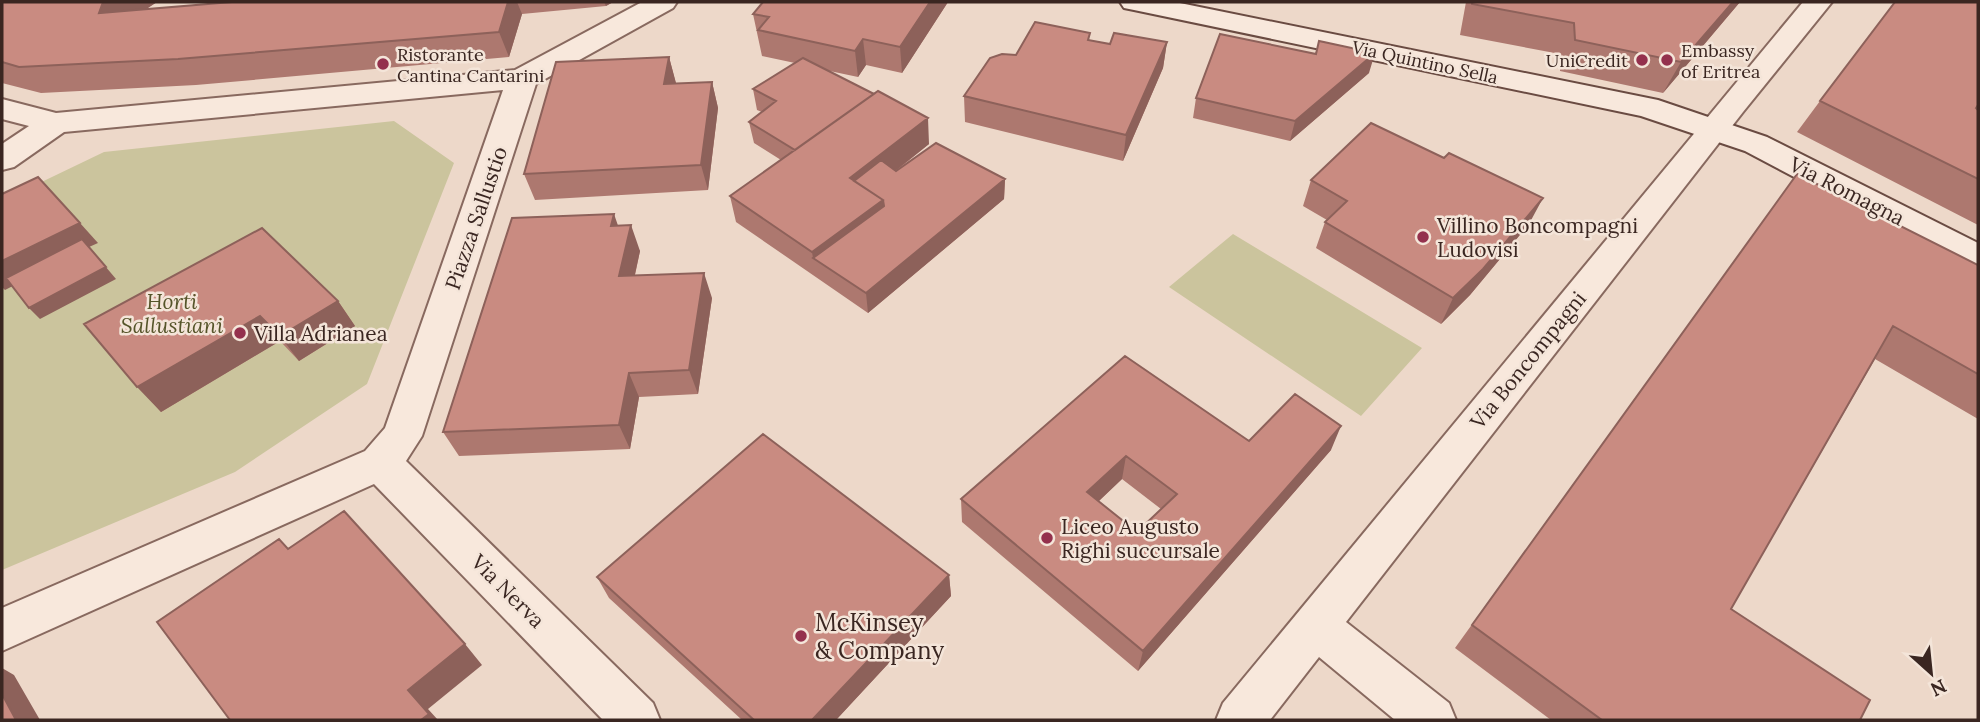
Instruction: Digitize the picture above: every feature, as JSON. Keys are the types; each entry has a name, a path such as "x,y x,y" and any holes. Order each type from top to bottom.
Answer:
{"street":[{"path":"2,109 56,123 522,79 663,2"},
{"name":"Via Quintino Sella","path":"1134,2 1647,107 1714,128"},
{"name":"Via Boncompagni","path":"1240,720 1818,2"},
{"name":"Piazza Sallustio","path":"2,630 380,463 402,436 522,79"},
{"path":"2,159 56,123"},
{"name":"Via Romagna","path":"1714,128 1756,144 1978,258"},
{"name":"Via Nerva","path":"380,463 636,720"},
{"path":"1317,626 1432,720"}],"green space":[{"name":"Horti Sallustiani","path":"394,121 454,163 367,384 235,472 2,570 2,201 104,152"},
{"path":"1233,234 1422,348 1361,416 1169,287"}],"building":[{"path":"2,2 103,2 99,13 232,2 508,2 499,32 178,59 19,67 2,62"},
{"path":"763,2 930,2 900,47 863,39 855,51 758,30 769,17 753,14"},
{"path":"1472,2 1733,2 1681,62 1575,40 1574,23"},
{"path":"1895,2 1978,2 1978,179 1820,101"},
{"path":"1035,22 1090,33 1088,40 1110,44 1114,33 1167,42 1126,135 964,96 990,58 1002,54 1016,55"},
{"path":"1220,34 1316,54 1319,41 1375,53 1295,121 1196,98"},
{"path":"669,57 664,84 712,82 701,165 524,174 556,62"},
{"path":"803,58 874,94 795,150 749,122 776,101 753,89"},
{"path":"878,91 928,118 850,178 883,200 812,252 730,196"},
{"name":"Villino Boncompagni Ludovisi","path":"1371,123 1444,158 1449,153 1543,198 1483,269 1453,298 1325,222 1347,201 1311,180"},
{"path":"936,143 1005,179 866,293 813,258 884,206 883,200 854,181 881,160 896,171"},
{"path":"1797,174 1978,265 1978,374 1893,326 1731,609 1870,700 1860,720 1602,720 1472,625"},
{"path":"38,177 80,223 2,261 2,194"},
{"path":"614,214 611,226 631,225 619,276 704,273 689,370 629,373 619,425 443,432 512,218"},
{"name":"Villa Adrianea","path":"262,228 338,301 280,336 260,316 137,387 84,324"},
{"path":"82,239 106,267 29,308 6,278"},
{"name":"Liceo Augusto Righi succursale","path":"1125,356 1249,441 1295,394 1341,426 1143,651 961,499","holes":["1126,456 1177,494 1137,532 1087,492"]},
{"path":"763,434 949,575 812,720 754,720 597,577"},
{"path":"344,511 465,644 408,690 429,714 421,720 230,720 157,622 279,539 288,549"},
{"path":"2,694 16,720 2,720"}],"place":[{"name":"UniCredit","path":"1642,60"},
{"name":"Embassy of Eritrea","path":"1667,60"},
{"name":"Ristorante Cantina Cantarini","path":"383,64"},
{"name":"Villino Boncompagni Ludovisi","path":"1423,237"},
{"name":"Villa Adrianea","path":"240,333"},
{"name":"Liceo Augusto Righi succursale","path":"1047,538"},
{"name":"McKinsey & Company","path":"801,636"}]}
